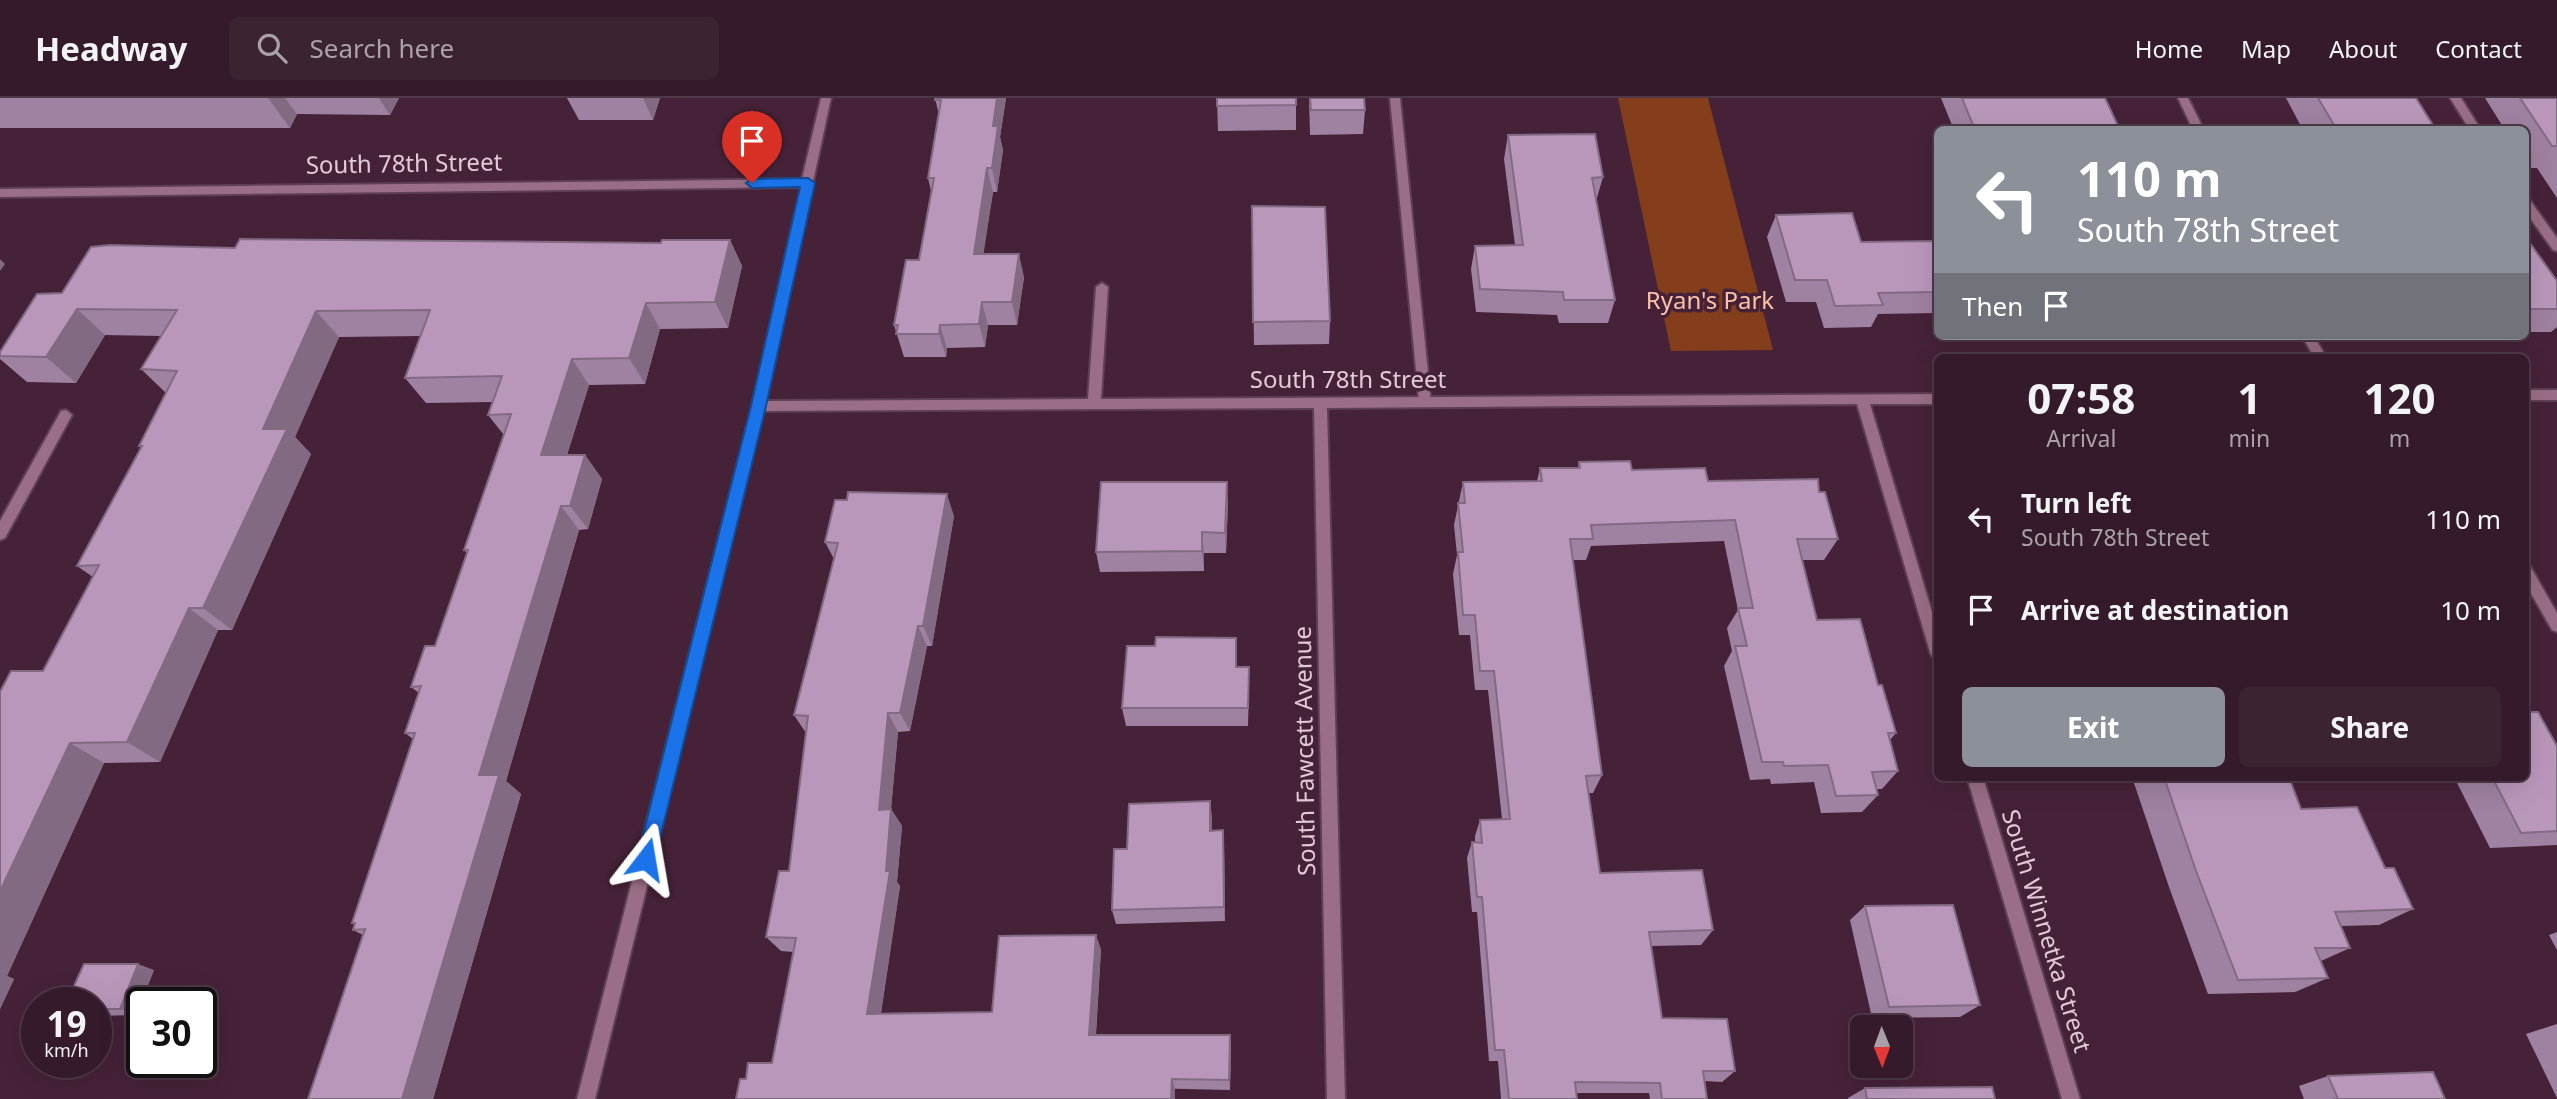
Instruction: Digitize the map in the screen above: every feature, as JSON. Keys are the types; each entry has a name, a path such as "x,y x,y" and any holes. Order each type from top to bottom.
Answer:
{"street":[{"path":"586,1099 758,406 826,98"},
{"path":"1395,98 1425,402"},
{"path":"2183,98 2197,126"},
{"path":"2455,98 2473,126"},
{"name":"South 78th Street","path":"0,193 808,183"},
{"path":"2529,208 2557,247"},
{"path":"1094,404 1102,287"},
{"path":"2529,395 2557,395"},
{"path":"1862,399 1934,642"},
{"name":"South 78th Street","path":"758,406 1934,399"},
{"name":"South Fawcett Avenue","path":"1320,402 1336,1099"},
{"path":"0,534 66,415"},
{"path":"2529,577 2557,626"},
{"name":"South Winnetka Street","path":"1976,781 2071,1099"}],"green space":[{"name":"Ryan's Park","path":"1618,98 1708,98 1773,350 1671,351"}],"building":[{"path":"935,98 997,98 993,126 998,126 992,168 987,168 974,254 1019,254 1012,302 982,302 979,324 940,325 939,334 896,334 898,325 894,325 906,260 919,260 934,178 928,178 941,100"},
{"path":"1217,98 1296,98 1296,105 1217,106"},
{"path":"1310,98 1364,98 1365,110 1311,110"},
{"path":"1962,98 2105,98 2118,126 1973,126"},
{"path":"2318,98 2416,98 2434,126 2335,126"},
{"path":"2520,98 2557,98 2557,146 2552,146"},
{"path":"1595,134 1603,177 1592,178 1615,300 1564,300 1563,292 1480,289 1475,246 1523,245 1508,135"},
{"path":"1252,206 1325,207 1330,321 1253,322"},
{"path":"1852,213 1861,242 1934,241 1934,292 1878,293 1883,305 1835,306 1827,280 1795,280 1776,215"},
{"path":"240,239 661,243 662,240 730,240 715,302 646,303 629,358 572,359 541,455 585,455 570,506 561,506 479,775 499,775 402,1099 308,1099 365,929 353,930 355,923 352,923 415,733 405,733 421,686 411,687 425,646 435,646 468,550 464,550 511,414 488,415 502,376 405,378 430,310 316,311 263,429 287,429 203,608 189,608 127,742 70,743 0,891 0,692 11,671 43,671 99,565 77,566 142,446 139,446 177,371 141,369 177,310 77,309 46,357 0,356 0,352 37,294 62,293 91,247 110,245 235,248"},
{"path":"2529,242 2557,281 2557,309 2529,309"},
{"path":"1630,461 1632,470 1705,468 1708,481 1818,479 1819,492 1825,492 1838,539 1797,539 1817,620 1860,619 1878,685 1882,685 1896,733 1888,733 1898,771 1872,772 1878,795 1836,796 1828,765 1784,766 1783,762 1762,762 1735,646 1747,646 1738,608 1753,608 1735,520 1591,525 1593,539 1570,539 1602,775 1586,776 1600,873 1702,870 1713,930 1649,932 1662,1018 1727,1019 1735,1071 1703,1071 1707,1099 1662,1099 1660,1083 1575,1082 1577,1099 1509,1099 1504,1050 1495,1050 1482,897 1477,897 1472,842 1482,843 1480,820 1510,819 1494,671 1480,671 1475,615 1463,615 1458,552 1463,552 1458,503 1465,503 1463,482 1542,481 1540,468 1580,468 1579,462"},
{"path":"1101,482 1227,482 1225,533 1202,532 1202,551 1096,552"},
{"path":"848,492 947,494 923,626 918,626 900,713 888,713 879,810 891,809 886,871 890,871 867,1014 992,1012 999,936 1096,935 1089,1035 1230,1035 1229,1080 1172,1079 1171,1099 736,1099 740,1079 746,1079 748,1063 772,1063 796,938 766,937 779,871 789,871 808,716 794,715 838,543 825,542 835,500 847,500"},
{"path":"1156,637 1236,638 1236,667 1249,667 1248,708 1122,708 1127,646 1155,646"},
{"path":"2529,712 2538,712 2557,746 2557,831 2521,833 2494,781 2529,781"},
{"path":"2165,781 2290,781 2301,809 2357,807 2385,868 2394,868 2413,909 2335,912 2350,948 2315,948 2328,978 2238,980"},
{"path":"1210,801 1210,831 1223,830 1224,907 1112,910 1114,849 1127,849 1129,804"},
{"path":"1953,905 1980,1005 1889,1007 1865,906"},
{"path":"84,964 138,964 129,987 126,987 120,1009 112,1009 112,987 73,987"},
{"path":"2433,1072 2445,1099 2338,1099 2328,1076"},
{"path":"1992,1087 1995,1099 1867,1099 1865,1088"}],"route":[{"path":"646,859 758,406 808,183 752,183"}]}
